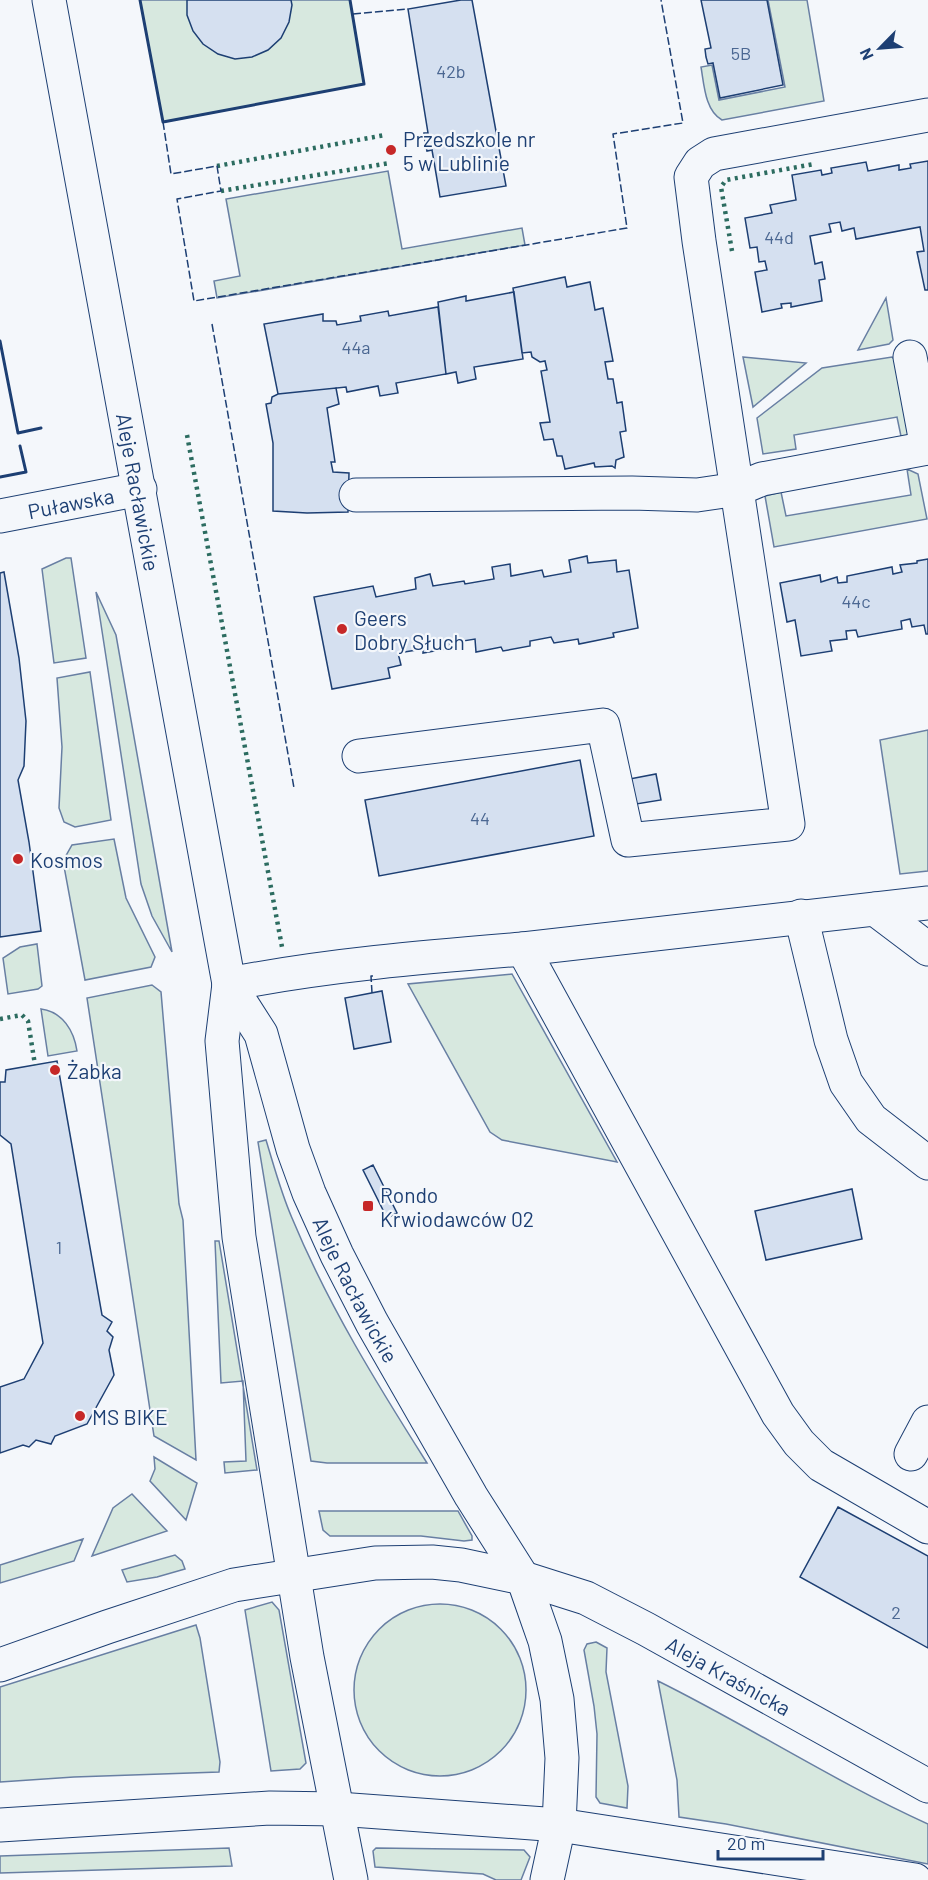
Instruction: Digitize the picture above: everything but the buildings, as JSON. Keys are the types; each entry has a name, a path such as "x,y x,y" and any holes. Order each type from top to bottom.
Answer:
{"street":[{"name":"Aleje Racławickie","path":"49,0 229,984 222,1041 239,1236 307,1657 351,1880"},
{"path":"359,756 603,725 628,840 788,824 691,177 695,169 706,158 714,154 928,115"},
{"path":"356,495 632,493 697,495 738,489 762,479 928,448 909,357"},
{"name":"Puławska","path":"0,516 140,489"},
{"path":"229,984 294,971 393,959 523,948 928,903"},
{"path":"875,909 928,949"},
{"path":"801,916 831,1040 846,1083 871,1119 928,1163"},
{"path":"523,948 778,1414 799,1443 821,1465 928,1527"},
{"name":"Aleje Racławickie","path":"229,984 261,1034 293,1149 309,1193 337,1255 372,1323 466,1487 524,1578 545,1641 557,1699 562,1758 559,1825 547,1880"},
{"path":"910,1454 928,1422"},
{"name":"Aleja Kraśnicka","path":"0,1665 234,1585 375,1563 432,1562 461,1565 524,1578 586,1598 928,1786"},
{"path":"0,1825 270,1808 338,1809 559,1825 915,1880"}],"shaded area":[{"path":"140,0 350,0 364,84 163,122"},
{"path":"768,0 807,0 824,101 722,120 716,116 709,104 701,67 712,65 719,100 785,87"},
{"path":"388,171 402,249 522,228 525,245 217,298 214,281 240,276 226,199"},
{"path":"886,298 893,340 889,344 858,350"},
{"path":"743,357 806,363 753,407"},
{"path":"892,357 898,363 911,433 902,441 897,417 794,435 796,449 763,454 757,418 822,368"},
{"path":"907,469 918,474 927,519 774,547 765,496 781,492 786,516 911,495"},
{"path":"71,558 86,658 54,663 42,569"},
{"path":"96,592 116,635 172,952 152,916 141,884"},
{"path":"90,672 111,820 75,827 64,822 59,808 62,747 57,678"},
{"path":"928,730 928,871 900,874 880,740"},
{"path":"114,839 126,898 155,957 151,967 85,980 63,861 72,845"},
{"path":"37,944 42,986 38,989 8,994 3,958 20,947"},
{"path":"512,974 617,1162 502,1140 490,1132 408,984"},
{"path":"152,985 161,992 179,1204 183,1220 196,1460 154,1436 87,998"},
{"path":"41,1009 61,1018 73,1036 77,1051 48,1056"},
{"path":"266,1140 288,1209 321,1282 372,1374 427,1463 311,1461 258,1142"},
{"path":"215,1241 219,1241 242,1381 221,1383"},
{"path":"243,1387 257,1470 225,1473 224,1462 246,1461"},
{"path":"154,1457 197,1483 186,1520 150,1481 155,1469"},
{"path":"132,1494 167,1531 92,1556 113,1508"},
{"path":"319,1511 458,1511 472,1540 421,1536 330,1536 323,1530"},
{"path":"83,1539 74,1561 0,1583 0,1565"},
{"path":"175,1555 182,1561 185,1569 127,1582 122,1570"},
{"path":"272,1602 279,1610 306,1763 300,1769 271,1771 245,1610"},
{"path":"440,1604 457,1605 473,1610 488,1618 501,1629 512,1642 520,1657 525,1673 525,1707 520,1723 512,1738 501,1751 488,1762 473,1770 457,1775 440,1776 423,1775 407,1770 392,1762 379,1751 368,1738 360,1723 355,1707 354,1690 355,1673 360,1657 368,1642 379,1629 392,1618 407,1610 423,1605"},
{"path":"196,1625 220,1762 219,1772 0,1782 0,1687"},
{"path":"596,1642 607,1648 606,1672 628,1786 627,1808 600,1803 596,1797 597,1734 584,1650 587,1644"},
{"path":"658,1681 859,1790 928,1824 928,1864 726,1824 679,1817 677,1780"},
{"path":"229,1848 232,1866 0,1873 0,1856"},
{"path":"376,1848 524,1850 530,1857 521,1880 496,1880 483,1874 375,1867 373,1851"}],"hedge":[{"path":"217,166 385,135"},
{"path":"221,191 390,163"},
{"path":"732,251 721,187 726,180 814,164"},
{"path":"187,435 282,947"},
{"path":"0,1019 22,1015 28,1021 35,1065"}],"fence":[{"path":"163,122 171,174 217,166 221,191 177,199 194,301 627,228 613,134 683,123 661,0"},
{"path":"353,14 408,9"},
{"path":"212,324 294,788"},
{"path":"372,993 371,976 374,976"}],"wall":[{"path":"140,0 163,122 364,84 350,0"},
{"path":"0,341 18,433 41,428"},
{"path":"0,477 26,472 20,446"}],"place":[{"name":"Przedszkole nr 5 w Lublinie","path":"391,150"},
{"name":"Geers Dobry Słuch","path":"342,629"},
{"name":"Kosmos","path":"18,859"},
{"name":"Żabka","path":"55,1070"},
{"name":"Rondo Krwiodawców 02","path":"368,1206"},
{"name":"MS BIKE","path":"80,1416"}]}
